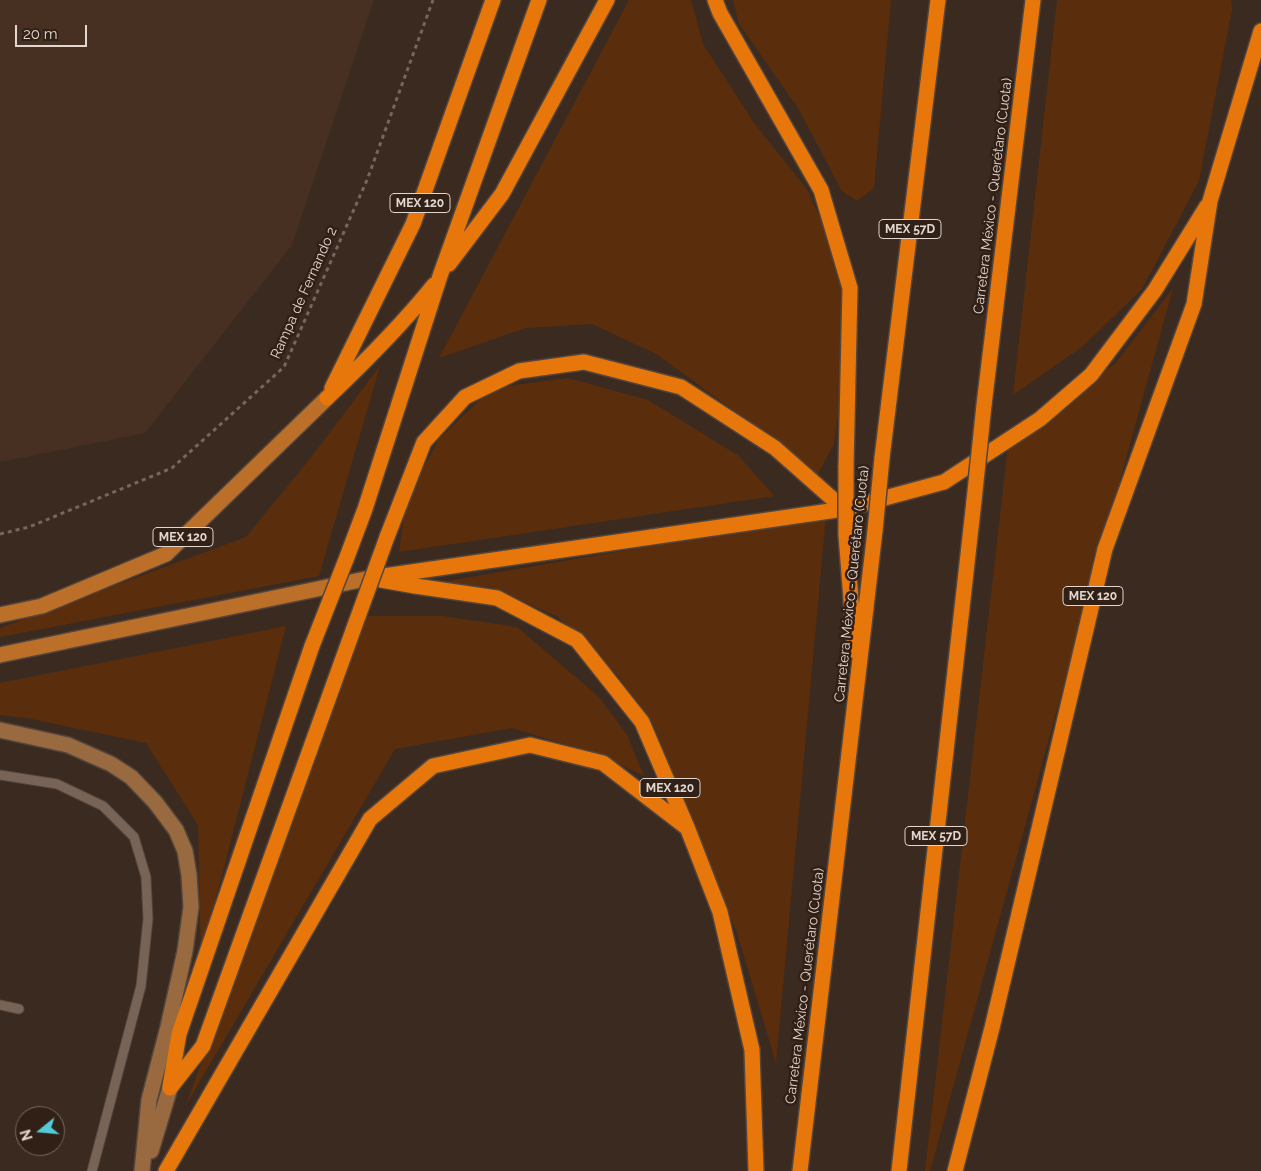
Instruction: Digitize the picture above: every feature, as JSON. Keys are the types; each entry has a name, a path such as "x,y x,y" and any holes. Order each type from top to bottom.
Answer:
{"highway":[{"name":"MEX 120","path":"327,398 413,224 493,0"},
{"path":"170,1088 178,1034 312,646 365,509 440,276 539,0"},
{"path":"327,398 408,318 502,194 607,0"},
{"path":"715,0 720,13 821,190 850,288 846,535 857,684"},
{"name":"Carretera México - Querétaro (Cuota)","path":"800,1171 882,458 938,0"},
{"name":"Carretera México - Querétaro (Cuota)","path":"899,1171 984,405 1033,0"},
{"name":"MEX 120","path":"955,1171 992,1028 1104,549 1194,304 1210,201 1261,32"},
{"path":"370,578 844,509 944,482 1040,419 1091,375 1155,290 1210,201"},
{"path":"170,1088 203,1046 387,537 424,442 465,397 519,371 584,362 681,387 774,448 844,509"},
{"name":"MEX 120","path":"370,578 497,598 577,640 642,722 687,827 720,912 752,1050 756,1171"},
{"path":"166,1171 370,819 432,766 530,745 603,764 687,827"}],"main road":[{"name":"MEX 120","path":"0,615 42,606 166,554 327,398"},
{"name":"MEX 120","path":"0,655 370,578"},
{"path":"0,730 68,745 118,768 131,777 155,802 176,830 185,851 191,907 185,951 149,1100 143,1171"},
{"path":"143,1171 170,1088"}],"lane":[{"path":"0,775 57,784 103,806 134,837 146,877 148,918 141,986 92,1171"},
{"path":"0,1005 19,1009"}],"path":[{"name":"Rampa de Fernando 2","path":"0,534 29,527 172,468 284,367 367,180 432,0"}],"shaded area":[{"path":"0,0 374,0 292,245 145,433 0,462"},
{"path":"629,0 691,0 703,44 754,123 807,189 842,267 846,356 834,444 816,477 749,422 658,355 592,324 526,328 439,358"},
{"path":"733,0 891,0 874,188 857,201 842,191 798,108 739,24"},
{"path":"1057,0 1231,0 1232,9 1199,181 1142,289 1082,347 1013,395"},
{"path":"1173,288 930,1171 925,1171 1009,437 1115,364"},
{"path":"380,366 319,576 0,637 0,628 246,537 312,456"},
{"path":"568,378 648,400 739,456 774,496 399,552 406,501 439,439 492,388"},
{"path":"826,516 776,1063 737,933 654,726 618,676 558,617 492,587 430,584"},
{"path":"362,616 442,616 517,627 599,697 627,735 644,776 597,754 512,728 395,749 186,1105"},
{"path":"286,626 201,957 198,825 146,743 27,718 0,715 0,683"}]}
